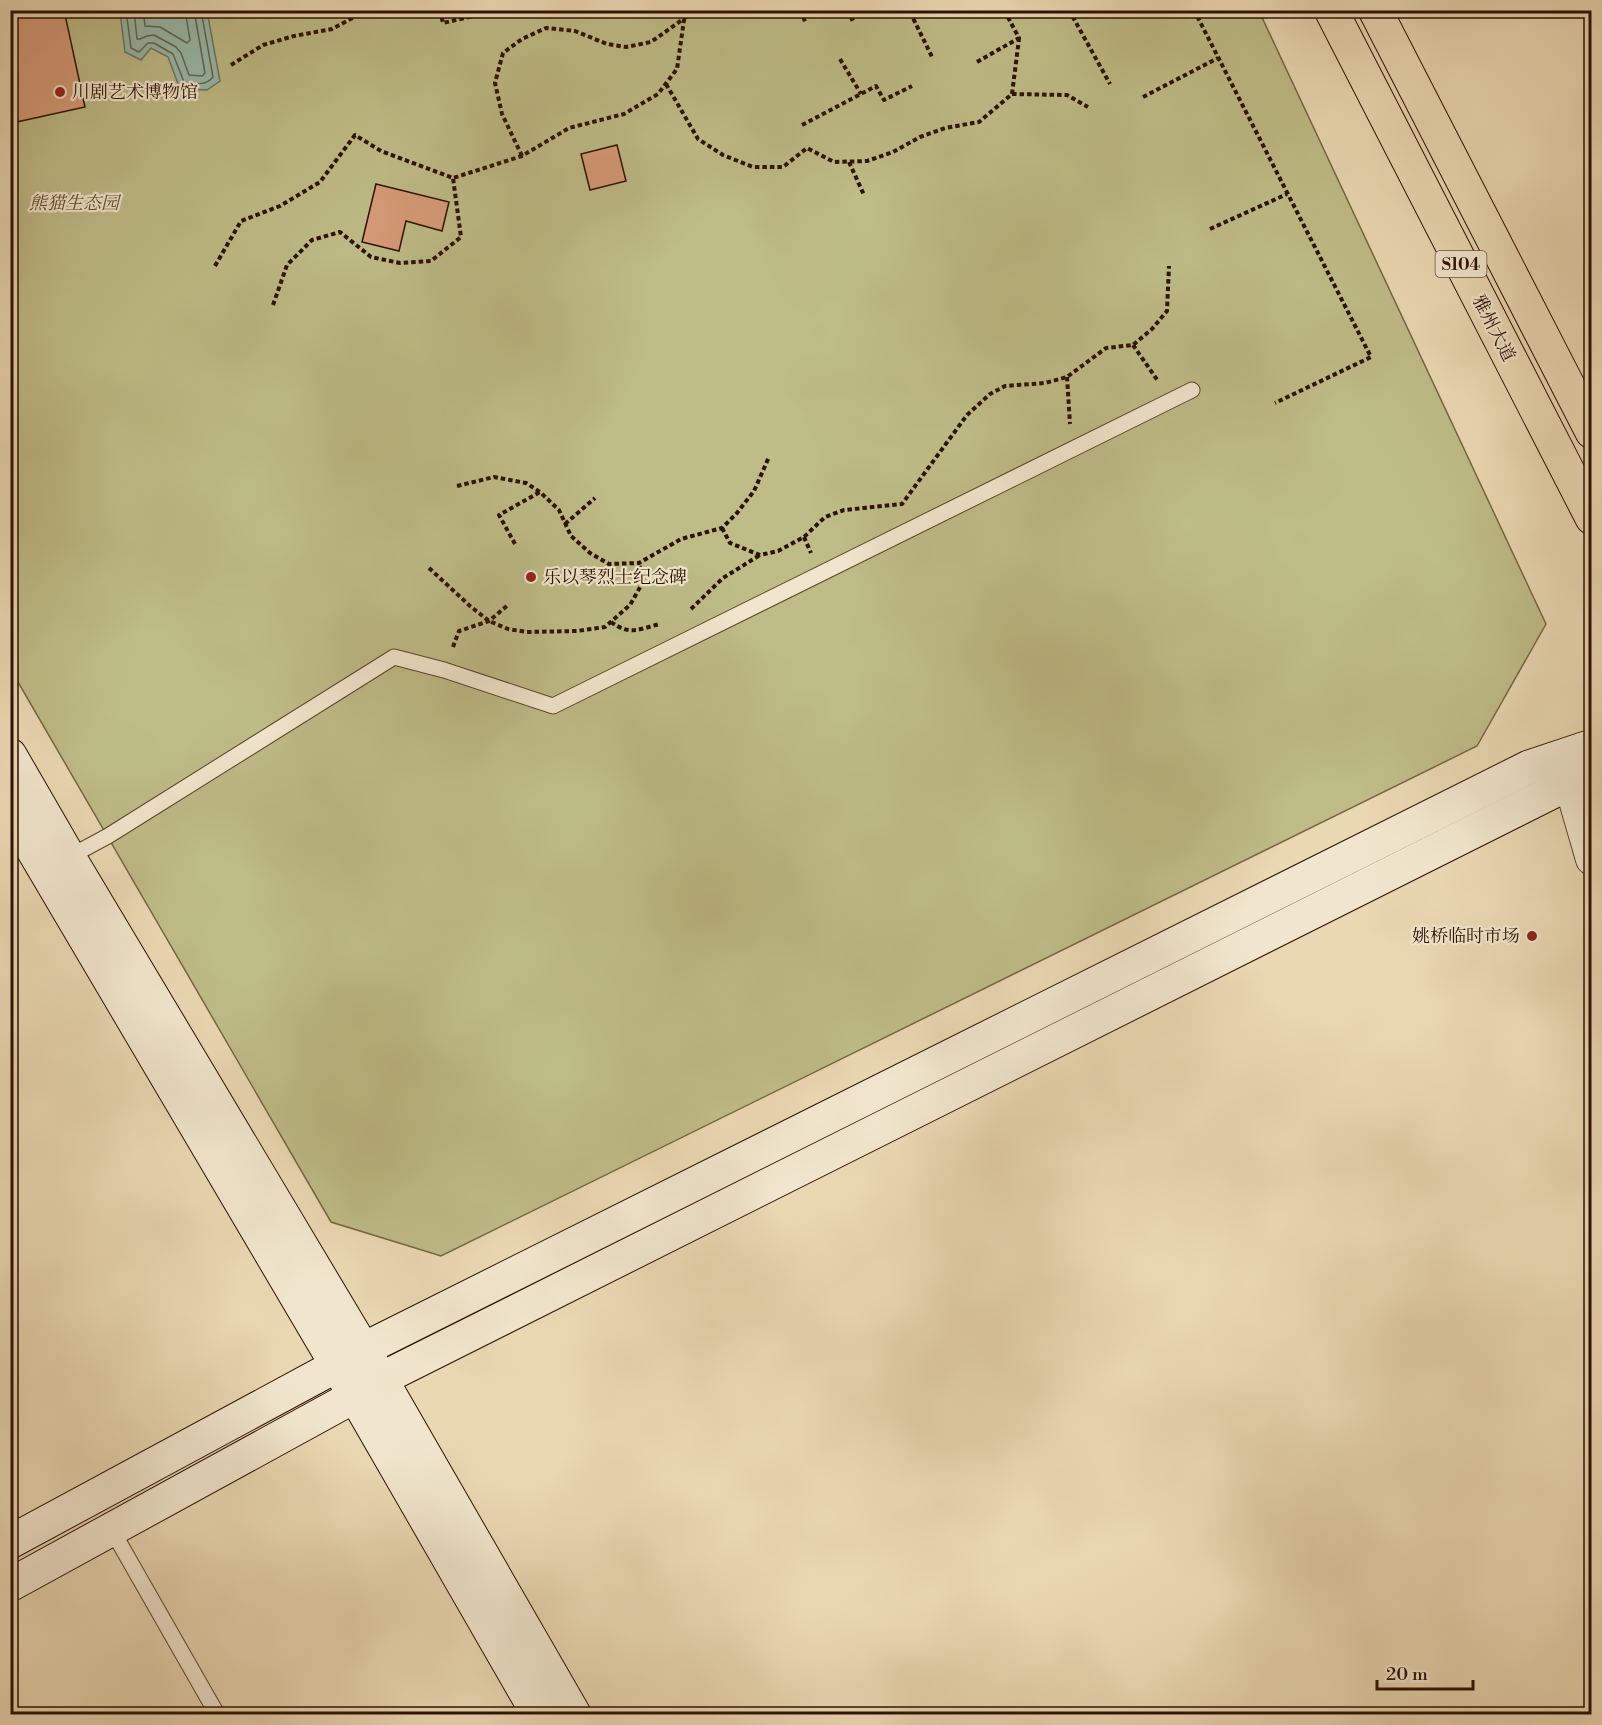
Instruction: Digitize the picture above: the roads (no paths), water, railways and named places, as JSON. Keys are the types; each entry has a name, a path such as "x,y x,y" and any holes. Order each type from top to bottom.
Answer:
{"main road":[{"name":"雅州大道","path":"1331,10 1592,518"},
{"name":"S104","path":"1375,10 1592,432"}],"street":[{"path":"10,1542 349,1358 1530,767 1592,746"},
{"path":"10,756 69,857 349,1358"},
{"path":"10,1585 368,1387 1581,780 1592,859"},
{"path":"10,811 349,1358 574,1714"},
{"path":"368,1387 538,1714"}],"lane":[{"path":"69,857 108,836 394,657 444,670 553,706 1192,390"},
{"path":"112,1530 217,1714"}],"water":[{"path":"207,11 220,81 207,90 180,89 168,57 151,48 141,60 125,52 120,12"}],"place":[{"name":"川剧艺术博物馆","path":"60,92"},
{"name":"乐以琴烈士纪念碑","path":"531,577"},
{"name":"姚桥临时市场","path":"1532,936"}],"park label":[{"name":"熊猫生态园","path":"74,203"}]}
